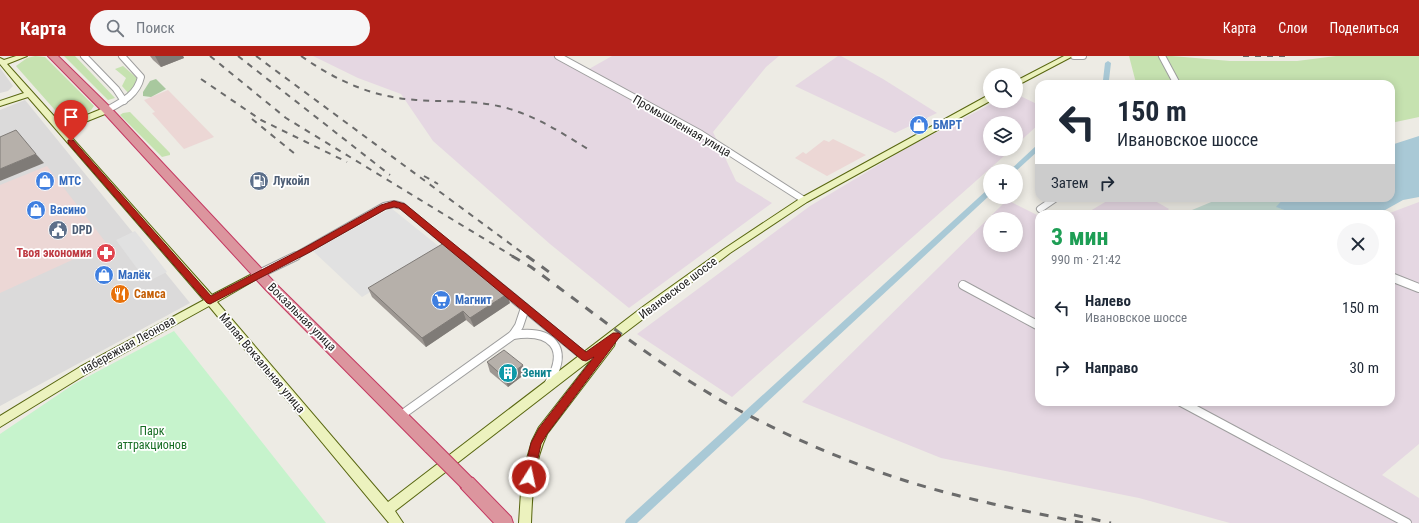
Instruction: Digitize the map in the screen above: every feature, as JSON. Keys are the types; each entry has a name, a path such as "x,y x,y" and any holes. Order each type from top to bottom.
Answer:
{"highway":[{"name":"Вокзальная улица","path":"53,56 107,110 259,274 505,523"}],"main road":[{"path":"1,62 23,56"},
{"path":"1023,80 1069,56"},
{"name":"Малая Вокзальная улица","path":"1,62 210,300 397,523"},
{"path":"0,100 27,92"},
{"path":"0,104 27,92"},
{"name":"Ивановское шоссе","path":"386,511 727,251 804,200 983,102"},
{"path":"60,129 107,110"},
{"name":"набережная Леонова","path":"0,422 73,376 259,274"},
{"path":"525,523 527,488 536,443 543,431 616,335"}],"street":[{"path":"84,56 116,89 124,101"},
{"path":"107,110 124,101 137,89 141,77 122,56"},
{"name":"Промышленная улица","path":"558,56 702,134 804,200"},
{"path":"1074,56 1083,56"},
{"path":"1162,56 1175,80"},
{"path":"1040,209 1050,202"},
{"path":"259,274 307,250 384,206 394,204 402,206 586,358"},
{"path":"1395,279 1419,288"},
{"path":"963,285 1035,324"},
{"path":"400,416 513,334 519,326 525,308"},
{"path":"513,334 529,332 543,334 553,341 558,353 557,365 548,387"},
{"path":"1188,406 1407,523"}],"shaded area":[{"path":"313,56 557,56 589,69 612,56 779,56 766,67 713,132 736,181 772,203 629,308 550,244 433,141 401,94 358,78"},
{"path":"838,56 841,56 883,79 937,113 895,133 795,86"},
{"path":"0,68 13,86 8,91 0,93"},
{"path":"168,90 214,137 184,149 152,113 155,112 144,100"},
{"path":"1023,97 1035,103 1035,128 1023,139 1023,116 983,116 983,156 1004,156 995,164 983,164 983,175 732,397 637,334 810,206 910,146 983,108 1023,108"},
{"path":"25,100 190,303 0,406 0,110"},
{"path":"833,139 866,155 827,176 795,158 803,152 806,154 824,140 829,142"},
{"path":"47,166 107,244 0,293 0,185"},
{"path":"1105,202 1157,202 1169,209 1168,210 1092,210"},
{"path":"1419,202 1419,444 1382,475 1419,498 1419,523 1230,523 1139,498 941,458 802,402 983,224 983,252 1023,252 1023,212 995,212 1003,204 1015,204 1035,214 1035,406 1395,406 1395,211"},
{"path":"391,208 442,249 362,297 313,251"},
{"path":"135,231 167,272 147,282 116,240"}],"green space":[{"path":"35,56 45,57 94,106 88,113 80,117 62,118 16,66 27,58"},
{"path":"64,56 75,56 115,98 108,100"},
{"path":"1129,56 1172,56 1230,61 1297,61 1336,56 1419,56 1419,117 1395,122 1395,80 1135,80"},
{"path":"123,66 138,79 129,94 122,86 126,78 115,69"},
{"path":"156,79 166,89 151,97 143,96 143,92 150,81"},
{"path":"130,112 170,153 170,155 162,157 120,115"},
{"path":"1211,202 1281,202 1277,207 1285,210 1192,210"},
{"name":"Парк аттракционов","path":"174,331 326,523 0,523 0,434 74,384"}],"water":[{"path":"1419,136 1419,197 1403,200 1385,210 1284,210 1276,207 1280,202 1395,202 1395,144"}],"building":[{"path":"16,130 36,154 0,169 0,137"},
{"name":"Магнит","path":"444,243 507,294 470,318 463,311 422,338 368,288"},
{"path":"504,350 523,365 505,378 487,362"}],"waterway":[{"path":"1106,80 1108,63"},
{"path":"1020,164 1035,150"},
{"path":"630,523 983,197"}],"railway":[{"path":"210,56 286,118 514,257"},
{"path":"238,56 390,175"},
{"path":"256,56 528,257"},
{"path":"301,56 342,80 385,95 416,100 488,104 511,109 546,124 591,151"},
{"path":"1243,56 1287,56"},
{"path":"201,79 261,120 347,162"},
{"path":"252,119 295,154"},
{"path":"424,176 438,184"},
{"path":"512,256 531,267 636,345 690,381 771,427 822,450 902,480 988,503 1083,523"},
{"path":"527,256 549,272"},
{"path":"1074,515 1111,523"}],"place":[{"name":"БМРТ","path":"919,125"},
{"name":"МТС","path":"45,181"},
{"name":"Лукойл","path":"259,181"},
{"name":"Васино","path":"36,210"},
{"name":"DPD","path":"58,230"},
{"name":"Твоя экономия","path":"106,253"},
{"name":"Малёк","path":"104,275"},
{"name":"Самса","path":"120,294"},
{"name":"Магнит","path":"441,300"},
{"name":"Зенит","path":"508,373"}],"route":[{"path":"71,141 210,300 307,250 384,206 394,204 402,206 586,358 616,335 543,431 536,443 532,455 529,477"}]}
